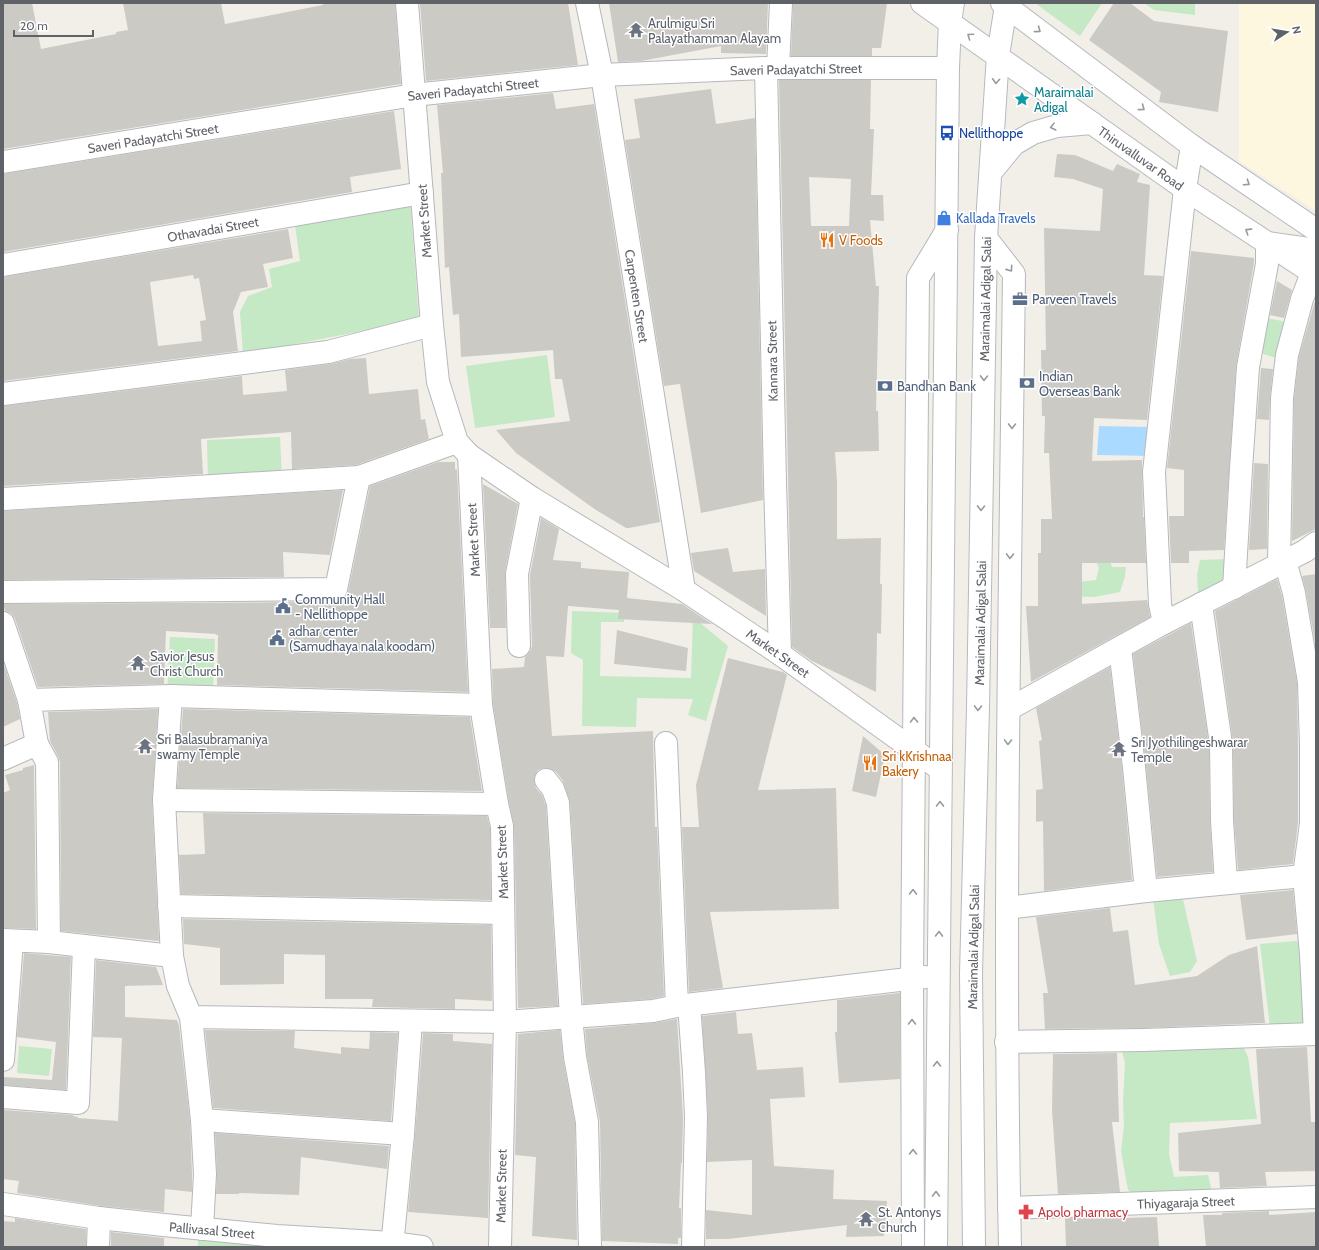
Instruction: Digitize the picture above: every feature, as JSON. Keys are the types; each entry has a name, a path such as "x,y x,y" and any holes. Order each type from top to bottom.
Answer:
{"street":[{"name":"Market Street","path":"407,3 432,325 438,382 463,449 481,705 502,826 505,1022 500,1247"},
{"name":"Carpenten Street","path":"587,3 602,75 684,590"},
{"name":"Kannara Street","path":"780,654 774,474 772,68 781,3"},
{"path":"922,3 952,12 948,68 936,1247"},
{"path":"1004,5 1192,146 1316,230"},
{"name":"Maraimalai Adigal Salai","path":"974,1247 971,974 978,708 986,238 998,55 1004,5"},
{"name":"Thiruvalluvar Road","path":"952,12 998,55 1092,123 1185,189 1315,273"},
{"name":"Saveri Padayatchi Street","path":"3,162 414,95 602,75 772,68 948,68"},
{"path":"990,172 1014,144 1033,133 1057,126 1092,123"},
{"path":"1164,622 1160,604 1154,472 1185,189 1192,146"},
{"name":"Othavadai Street","path":"3,265 422,193"},
{"path":"913,1247 912,978 918,278 946,230"},
{"path":"986,238 1014,274 1006,1042 1010,1247"},
{"path":"1234,588 1248,367 1267,264 1267,243 1316,250"},
{"path":"1279,565 1282,398 1287,355 1302,299 1315,273"},
{"path":"3,394 328,352 432,325"},
{"name":"Market Street","path":"463,449 532,498 684,590 780,654 940,769"},
{"path":"3,499 359,478 463,449"},
{"path":"3,592 336,589 359,478"},
{"path":"519,646 518,574 532,498"},
{"path":"1009,709 1164,622 1279,565 1305,551 1316,543"},
{"path":"1006,1042 1144,1040 1316,1034 1304,876 1311,823 1314,746 1309,682 1311,668 1287,568 1279,565"},
{"path":"1201,604 1221,744 1222,820 1226,883"},
{"path":"3,623 29,700 37,744 47,762 49,942"},
{"path":"1120,648 1134,767 1146,891"},
{"path":"29,700 171,696 481,705"},
{"path":"171,696 164,800 168,906 172,956 178,986 191,1017 202,1120 205,1174 202,1229"},
{"path":"666,743 683,1006 694,1072 696,1117 693,1247"},
{"path":"3,759 37,744"},
{"path":"546,780 553,789 558,803 571,1017 575,1057 587,1122 590,1247"},
{"path":"164,800 497,804"},
{"path":"1007,908 1146,891 1304,876"},
{"path":"168,906 503,913"},
{"path":"3,1060 8,940 49,942 172,956"},
{"path":"3,1098 78,1103 84,946"},
{"path":"191,1017 505,1022 653,1010 938,975"},
{"path":"392,1245 403,1134 411,1021"},
{"path":"202,1120 403,1134"},
{"name":"Thiyagaraja Street","path":"1009,1208 1316,1197"},
{"name":"Pallivasal Street","path":"3,1204 99,1218 202,1229 277,1242 422,1247"},
{"path":"98,1247 99,1218"}],"shaded area":[{"path":"1239,3 1316,3 1316,211 1239,161"}],"green space":[{"path":"1035,3 1102,3 1080,36"},
{"path":"1144,3 1195,3 1195,15 1154,10"},
{"path":"410,201 419,320 243,354 240,312 248,296 272,287 269,269 300,261 295,225"},
{"path":"1266,318 1282,321 1286,326 1276,358 1258,352"},
{"path":"547,355 555,417 475,428 466,366"},
{"path":"280,437 282,478 208,482 207,440"},
{"path":"1107,552 1112,567 1126,567 1120,592 1094,597 1061,596 1070,583 1096,580 1099,568 1095,560"},
{"path":"1229,559 1227,586 1198,594 1197,575 1200,560"},
{"path":"572,611 624,613 624,622 601,622 600,676 691,678 693,617 728,646 706,721 688,715 693,699 637,698 636,727 582,726 583,660 571,653"},
{"path":"170,637 215,639 213,691 167,694"},
{"path":"1182,895 1197,961 1190,972 1170,976 1159,944 1153,898"},
{"path":"1306,940 1309,1030 1270,1027 1260,944"},
{"path":"1241,1042 1248,1057 1257,1119 1170,1123 1169,1154 1174,1177 1208,1175 1212,1192 1137,1198 1128,1190 1121,1151 1124,1125 1123,1103 1125,1063 1122,1051"},
{"path":"19,1046 52,1049 49,1076 17,1073"},
{"path":"198,1234 262,1239 261,1247 198,1247"}],"water":[{"path":"1099,426 1154,427 1152,456 1097,455"}],"building":[{"path":"3,3 32,3 41,49 116,34 116,32 128,30 123,3 221,3 225,24 323,5 322,3 395,3 401,84 3,149"},
{"path":"420,3 568,3 578,65 426,81"},
{"path":"609,3 768,3 766,54 721,53 721,46 641,61 618,62"},
{"path":"793,3 887,3 881,48 872,48 872,56 791,56"},
{"path":"1114,3 1130,3 1154,21 1228,31 1218,112 1159,102 1161,92 1089,40"},
{"path":"779,80 871,80 870,129 874,129 871,195 883,195 884,221 870,220 876,286 879,286 876,411 878,411 879,451 835,452 837,482 837,539 881,538 881,634 877,633 876,692 812,661 792,647","holes":["809,177 851,179 849,226 811,226"]},
{"path":"711,89 716,124 755,118 763,500 701,513 680,384 664,386 625,140 640,138 634,99"},
{"path":"553,93 556,109 594,104 660,522 626,528 596,510 516,453 496,430 570,421 562,379 555,379 553,350 461,357 459,314 453,315 449,267 445,268 441,173 443,173 437,105"},
{"path":"394,111 401,169 350,177 352,192 3,252 3,174"},
{"path":"1057,154 1075,155 1113,171 1117,164 1140,174 1137,182 1150,185 1144,275 1163,276 1147,420 1094,418 1092,461 1142,460 1143,517 1146,563 1082,563 1082,604 1147,600 1150,617 1031,682 1026,606 1038,606 1038,553 1041,553 1041,519 1052,519 1049,453 1044,453 1045,416 1042,416 1041,350 1046,350 1044,228 1100,231 1103,189 1073,179 1054,177"},
{"path":"288,229 293,258 263,264 268,287 241,292 233,312 238,351 3,381 3,277","holes":["193,275 194,279 199,278 206,320 200,321 202,341 158,346 150,282"]},
{"path":"1191,251 1254,258 1254,263 1236,366 1224,550 1189,551 1189,563 1171,563 1169,516 1184,516 1184,470 1167,468"},
{"path":"1277,281 1292,290 1284,318 1270,315"},
{"path":"1316,297 1316,529 1292,541 1294,399 1299,357"},
{"path":"366,358 369,394 418,389 421,420 425,419 429,439 356,465 292,469 291,432 201,439 203,474 3,486 3,406 242,376 243,395 287,391 285,370 330,364 350,359"},
{"path":"1261,368 1273,369 1269,420 1257,419"},
{"path":"438,462 455,462 455,469 457,470 468,692 217,685 218,635 166,631 164,684 38,687 15,619 11,613 5,611 3,604 319,602 339,605 339,601 346,597 348,592 370,486"},
{"path":"1254,463 1268,464 1267,549 1249,550"},
{"path":"483,484 518,504 505,572 506,628 490,628"},
{"path":"343,490 330,555 283,552 284,577 3,580 3,511"},
{"path":"541,518 559,529 553,560 581,562 581,568 629,572 627,598 682,604 712,624 618,619 619,610 568,606 564,657 546,656 552,736 653,731 655,827 657,827 664,996 651,999 583,1004 570,802 563,781 556,772 545,768 538,770 534,781 536,788 542,795 546,806 558,1006 518,1008 514,826 493,704 492,669 524,667 525,657 530,652 532,646 530,575"},
{"path":"728,548 733,572 765,569 766,616 694,571 691,553"},
{"path":"1316,574 1316,648 1302,576"},
{"path":"1277,579 1282,596 1297,683 1298,822 1293,864 1238,870 1234,820 1233,742 1215,611"},
{"path":"1191,623 1209,745 1210,820 1213,872 1157,877 1133,654"},
{"path":"617,630 688,648 686,671 614,664"},
{"path":"728,658 783,672 787,675 758,790 836,788 839,909 710,912 723,988 689,992 682,827 699,827 696,785"},
{"path":"3,662 17,703 20,719 3,727"},
{"path":"1110,667 1122,768 1132,880 1044,891 1043,821 1036,822 1036,790 1043,789 1039,741 1042,740 1036,708"},
{"path":"158,709 152,801 159,941 61,931 60,762 50,741 48,712"},
{"path":"183,709 470,717 482,791 177,788"},
{"name":"Sri kKrishnaa Bakery","path":"863,736 885,755 876,797 852,791"},
{"path":"34,765 36,929 3,928 3,793 10,790 5,775"},
{"path":"203,813 487,816 490,828 491,900 181,894 179,855 205,854"},
{"path":"1293,890 1297,934 1246,940 1240,895"},
{"path":"1110,908 1113,932 1128,930 1135,985 1197,976 1229,955 1257,946 1265,1023 1144,1028 1045,1029 1043,993 1048,993 1036,917"},
{"path":"183,919 491,925 492,1001 455,999 455,1009 372,1007 373,999 325,999 325,955 284,954 284,984 220,985 220,948 184,944"},
{"path":"24,953 71,957 66,1090 3,1085 3,1077 52,1080 56,1042 17,1037"},
{"path":"96,960 156,967 163,985 125,986 125,1017 177,1020 179,1026 190,1121 192,1192 165,1189 164,1212 101,1206 17,1193 19,1181 3,1179 3,1110 73,1115 78,1118 118,1121 122,1038 93,1037"},
{"path":"900,993 900,1079 839,1083 835,1032 837,1032 837,1000"},
{"path":"736,1012 738,1034 752,1033 757,1070 803,1067 805,1097 770,1099 774,1166 834,1170 833,1199 887,1201 884,1236 846,1237 847,1225 728,1239 706,1239 706,1210 752,1215 752,1160 707,1162 708,1116 702,1016"},
{"path":"677,1019 683,1117 679,1208 681,1208 681,1238 678,1238 678,1244 602,1241 600,1122 587,1055 585,1029 654,1023"},
{"path":"205,1030 295,1031 294,1048 341,1054 341,1047 369,1049 370,1032 398,1033 391,1121 213,1108"},
{"path":"560,1030 563,1059 575,1123 577,1240 532,1236 536,1157 515,1155 518,1034"},
{"path":"423,1033 453,1034 453,1041 492,1044 488,1218 408,1212"},
{"path":"1307,1047 1311,1122 1316,1122 1316,1171 1265,1172 1267,1186 1220,1188 1219,1172 1179,1171 1178,1133 1261,1124 1256,1049"},
{"path":"1117,1053 1119,1122 1112,1122 1120,1192 1058,1194 1052,1110 1053,1054"},
{"path":"215,1133 389,1146 387,1169 301,1157 299,1195 239,1193 216,1194 217,1173"},
{"path":"1269,1211 1269,1215 1316,1212 1316,1247 1206,1247 1203,1215"},
{"path":"1123,1216 1123,1218 1157,1217 1159,1247 1066,1247 1065,1218"},
{"path":"15,1218 86,1229 86,1247 3,1247 3,1221 15,1222"},
{"path":"111,1232 164,1238 164,1247 111,1247"}],"place":[{"name":"Arulmigu Sri Palayathamman Alayam","path":"636,30"},
{"name":"Maraimalai Adigal","path":"1022,99"},
{"name":"Nellithoppe","path":"947,133"},
{"name":"Kallada Travels","path":"944,218"},
{"name":"V Foods","path":"827,240"},
{"name":"Parveen Travels","path":"1020,299"},
{"name":"Indian Overseas Bank","path":"1027,383"},
{"name":"Bandhan Bank","path":"885,386"},
{"name":"Community Hall - Nellithoppe","path":"283,606"},
{"name":"adhar center (Samudhaya nala koodam)","path":"277,638"},
{"name":"Savior Jesus Christ Church","path":"138,663"},
{"name":"Sri Balasubramaniya swamy Temple","path":"145,746"},
{"name":"Sri Jyothilingeshwarar Temple","path":"1119,749"},
{"name":"Sri kKrishnaa Bakery","path":"870,763"},
{"name":"Apolo pharmacy","path":"1026,1212"},
{"name":"St. Antonys Church","path":"866,1219"}]}
